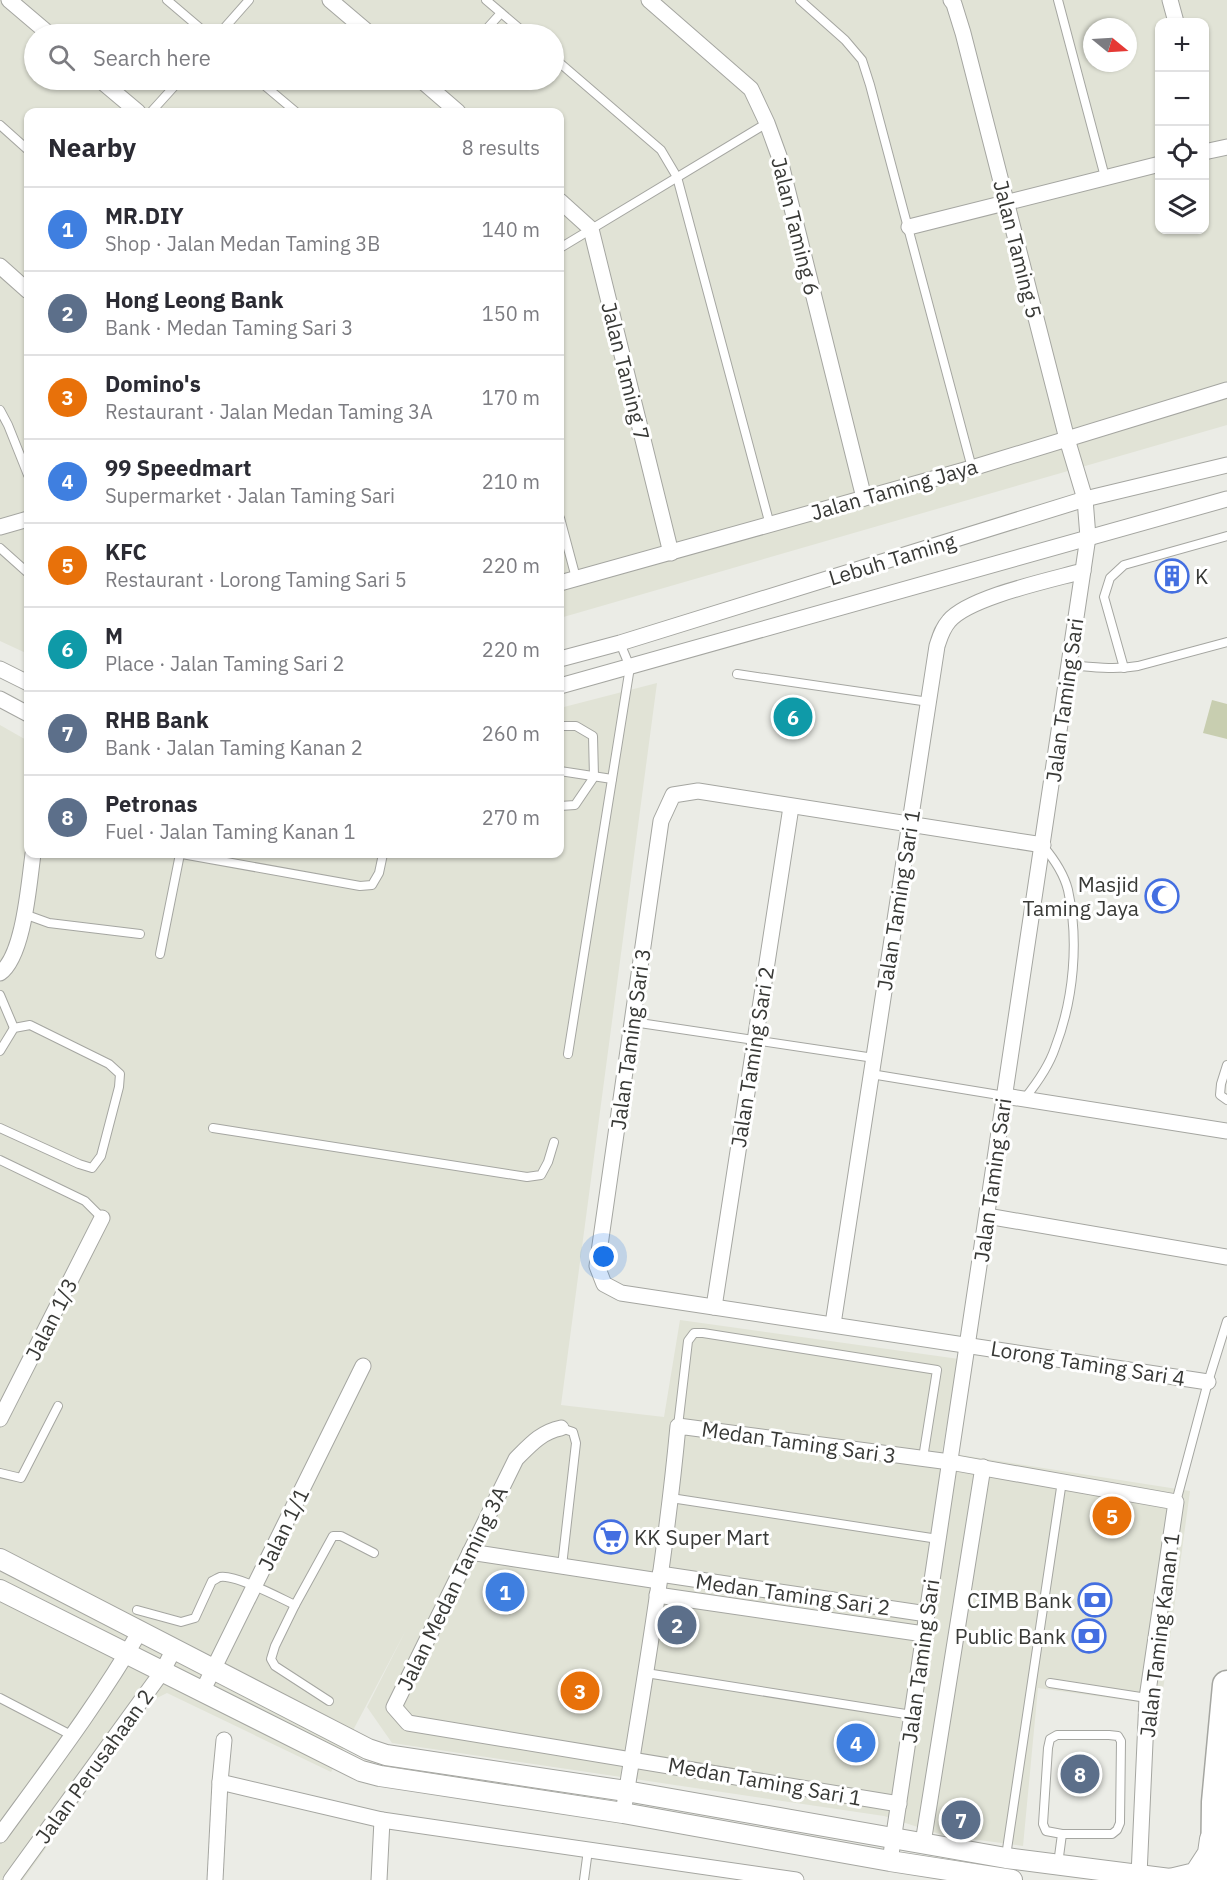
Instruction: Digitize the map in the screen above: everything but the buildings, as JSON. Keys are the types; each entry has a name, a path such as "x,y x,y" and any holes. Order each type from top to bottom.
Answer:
{"highway":[{"path":"1215,1880 1216,1802 1227,1685"}],"street":[{"path":"9,0 37,24"},
{"path":"330,0 358,24"},
{"name":"Jalan Taming 6","path":"648,0 751,89 767,123 779,156 864,498"},
{"name":"Jalan Taming 5","path":"951,0 963,33 1084,499"},
{"path":"1170,0 1175,18"},
{"path":"112,90 133,108"},
{"path":"443,90 455,108"},
{"path":"1209,147 1227,147"},
{"path":"909,227 1155,165"},
{"path":"564,205 591,229"},
{"name":"Jalan Taming 7","path":"591,229 671,553"},
{"path":"0,266 24,287"},
{"name":"Jalan Taming Jaya","path":"564,582 972,468 1227,390"},
{"name":"Lebuh Taming","path":"564,658 620,644 1084,499 1227,465"},
{"name":"Jalan Taming Sari","path":"890,1861 1089,537 1084,499"},
{"name":"Lebuh Taming","path":"564,685 1227,499"},
{"path":"0,527 24,520"},
{"name":"Jalan Taming Sari 1","path":"833,1324 941,632 950,619 980,601 1083,571"},
{"path":"0,669 24,681"},
{"path":"0,699 24,712"},
{"name":"Jalan Taming Sari 3","path":"604,1284 597,1266 661,821 673,795 698,791 791,807"},
{"path":"791,807 1042,845"},
{"name":"Jalan Taming Sari 2","path":"714,1307 791,807"},
{"path":"0,973 7,968 15,952 24,914 32,858"},
{"path":"1005,1096 1227,1131"},
{"path":"987,1216 1227,1257"},
{"name":"Jalan 1/3","path":"0,1419 102,1218"},
{"name":"Lorong Taming Sari 4","path":"604,1284 621,1293 1208,1382"},
{"name":"Jalan 1/1","path":"202,1692 363,1366"},
{"name":"Medan Taming Sari 3","path":"623,1813 659,1583 678,1426 983,1467 1176,1502"},
{"name":"Jalan Medan Taming 3A","path":"561,1428 550,1430 535,1439 516,1459 394,1707 408,1723 631,1759"},
{"path":"923,1843 983,1467"},
{"name":"Jalan Taming Kanan 1","path":"1139,1875 1147,1698 1176,1502"},
{"path":"470,1552 659,1583"},
{"path":"0,1559 368,1749 386,1755 626,1791 1006,1858 1170,1879 1195,1873 1208,1853 1216,1802"},
{"name":"Medan Taming Sari 2","path":"659,1583 927,1614"},
{"name":"Medan Taming Sari 2","path":"659,1583 924,1634"},
{"path":"0,1590 362,1771 380,1776 623,1813 1006,1880 1006,1858"},
{"path":"0,1835 5,1817 71,1735 140,1631"},
{"name":"Jalan Perusahaan 2","path":"11,1880 162,1672 174,1649"},
{"path":"215,1880 224,1740"},
{"name":"Medan Taming Sari 1","path":"631,1759 899,1804"},
{"path":"220,1782 382,1820 796,1880"},
{"path":"379,1880 382,1820"}],"lane":[{"path":"167,0 195,24"},
{"path":"228,24 249,0"},
{"path":"486,0 514,24"},
{"path":"800,0 845,40 862,60 909,227 972,468"},
{"path":"1058,0 1105,177"},
{"path":"491,24 501,13"},
{"path":"564,67 661,150 677,177 770,525"},
{"path":"155,108 171,90"},
{"path":"270,90 291,108"},
{"path":"564,246 767,123"},
{"path":"0,125 24,146"},
{"path":"0,410 4,426 24,468"},
{"path":"564,533 576,579"},
{"path":"1124,668 1104,597 1110,578 1124,565 1227,536"},
{"path":"0,548 24,569"},
{"path":"1069,665 1106,669 1138,666 1227,642"},
{"path":"568,1054 630,668 620,644"},
{"path":"737,674 929,702"},
{"path":"564,726 576,726 593,736 594,777 576,805 564,806"},
{"path":"564,772 612,779"},
{"path":"1024,1099 1036,1083 1055,1048 1069,998 1075,947 1067,888 1054,859 1042,845"},
{"path":"160,954 180,858"},
{"path":"203,858 360,886 372,885 379,873 382,858"},
{"path":"24,914 50,923 140,934"},
{"path":"0,995 14,1028"},
{"path":"633,1022 874,1058"},
{"path":"0,1051 14,1028 30,1025 109,1064 120,1074 119,1087 101,1156 92,1168 0,1128"},
{"path":"1227,1065 1220,1095 1227,1100"},
{"path":"872,1074 1005,1096"},
{"path":"213,1128 527,1177 541,1175 554,1142"},
{"path":"0,1160 85,1201 102,1218"},
{"path":"1176,1502 1227,1321"},
{"path":"678,1426 688,1341 694,1333 703,1333 937,1370 922,1458"},
{"path":"0,1473 21,1478 58,1406"},
{"path":"561,1428 573,1432 576,1443 562,1566"},
{"path":"1006,1858 1062,1481"},
{"path":"671,1498 938,1539"},
{"path":"329,1701 275,1666 271,1659 295,1605 333,1536 340,1536 374,1553"},
{"path":"137,1610 181,1622 195,1618 212,1581 221,1577 255,1586 295,1605"},
{"path":"646,1673 912,1715"},
{"path":"1050,1683 1147,1698"},
{"path":"0,1698 71,1735"},
{"path":"1109,1734 1118,1736 1121,1741 1120,1823 1117,1830 1112,1834 1062,1834 1046,1831 1043,1824 1050,1739 1057,1735 1109,1734"},
{"path":"1058,1866 1062,1834"},
{"path":"584,1880 588,1850"}],"shaded area":[{"path":"0,0 1227,0 1227,425 564,617 564,108 24,108 24,652 0,641"},
{"path":"657,683 561,1405 664,1417 680,1320 959,1359 942,1452 1190,1491 1161,1705 1038,1688 1023,1846 942,1835 884,1816 392,1743 367,1707 406,1630 331,1772 167,1693 151,1701 23,1880 0,1880 0,725 24,739 24,858 564,858 564,707"}],"green space":[{"path":"1212,700 1227,704 1227,739 1203,733"}],"place":[{"name":"K","path":"1172,576"},
{"name":"M","path":"793,717"},
{"name":"Masjid Taming Jaya","path":"1162,896"},
{"name":"KFC","path":"1112,1516"},
{"name":"KK Super Mart","path":"611,1537"},
{"name":"MR.DIY","path":"505,1592"},
{"name":"CIMB Bank","path":"1095,1600"},
{"name":"Hong Leong Bank","path":"677,1625"},
{"name":"Public Bank","path":"1089,1636"},
{"name":"Domino's","path":"580,1691"},
{"name":"99 Speedmart","path":"856,1743"},
{"name":"Petronas","path":"1080,1774"},
{"name":"RHB Bank","path":"961,1820"}]}
